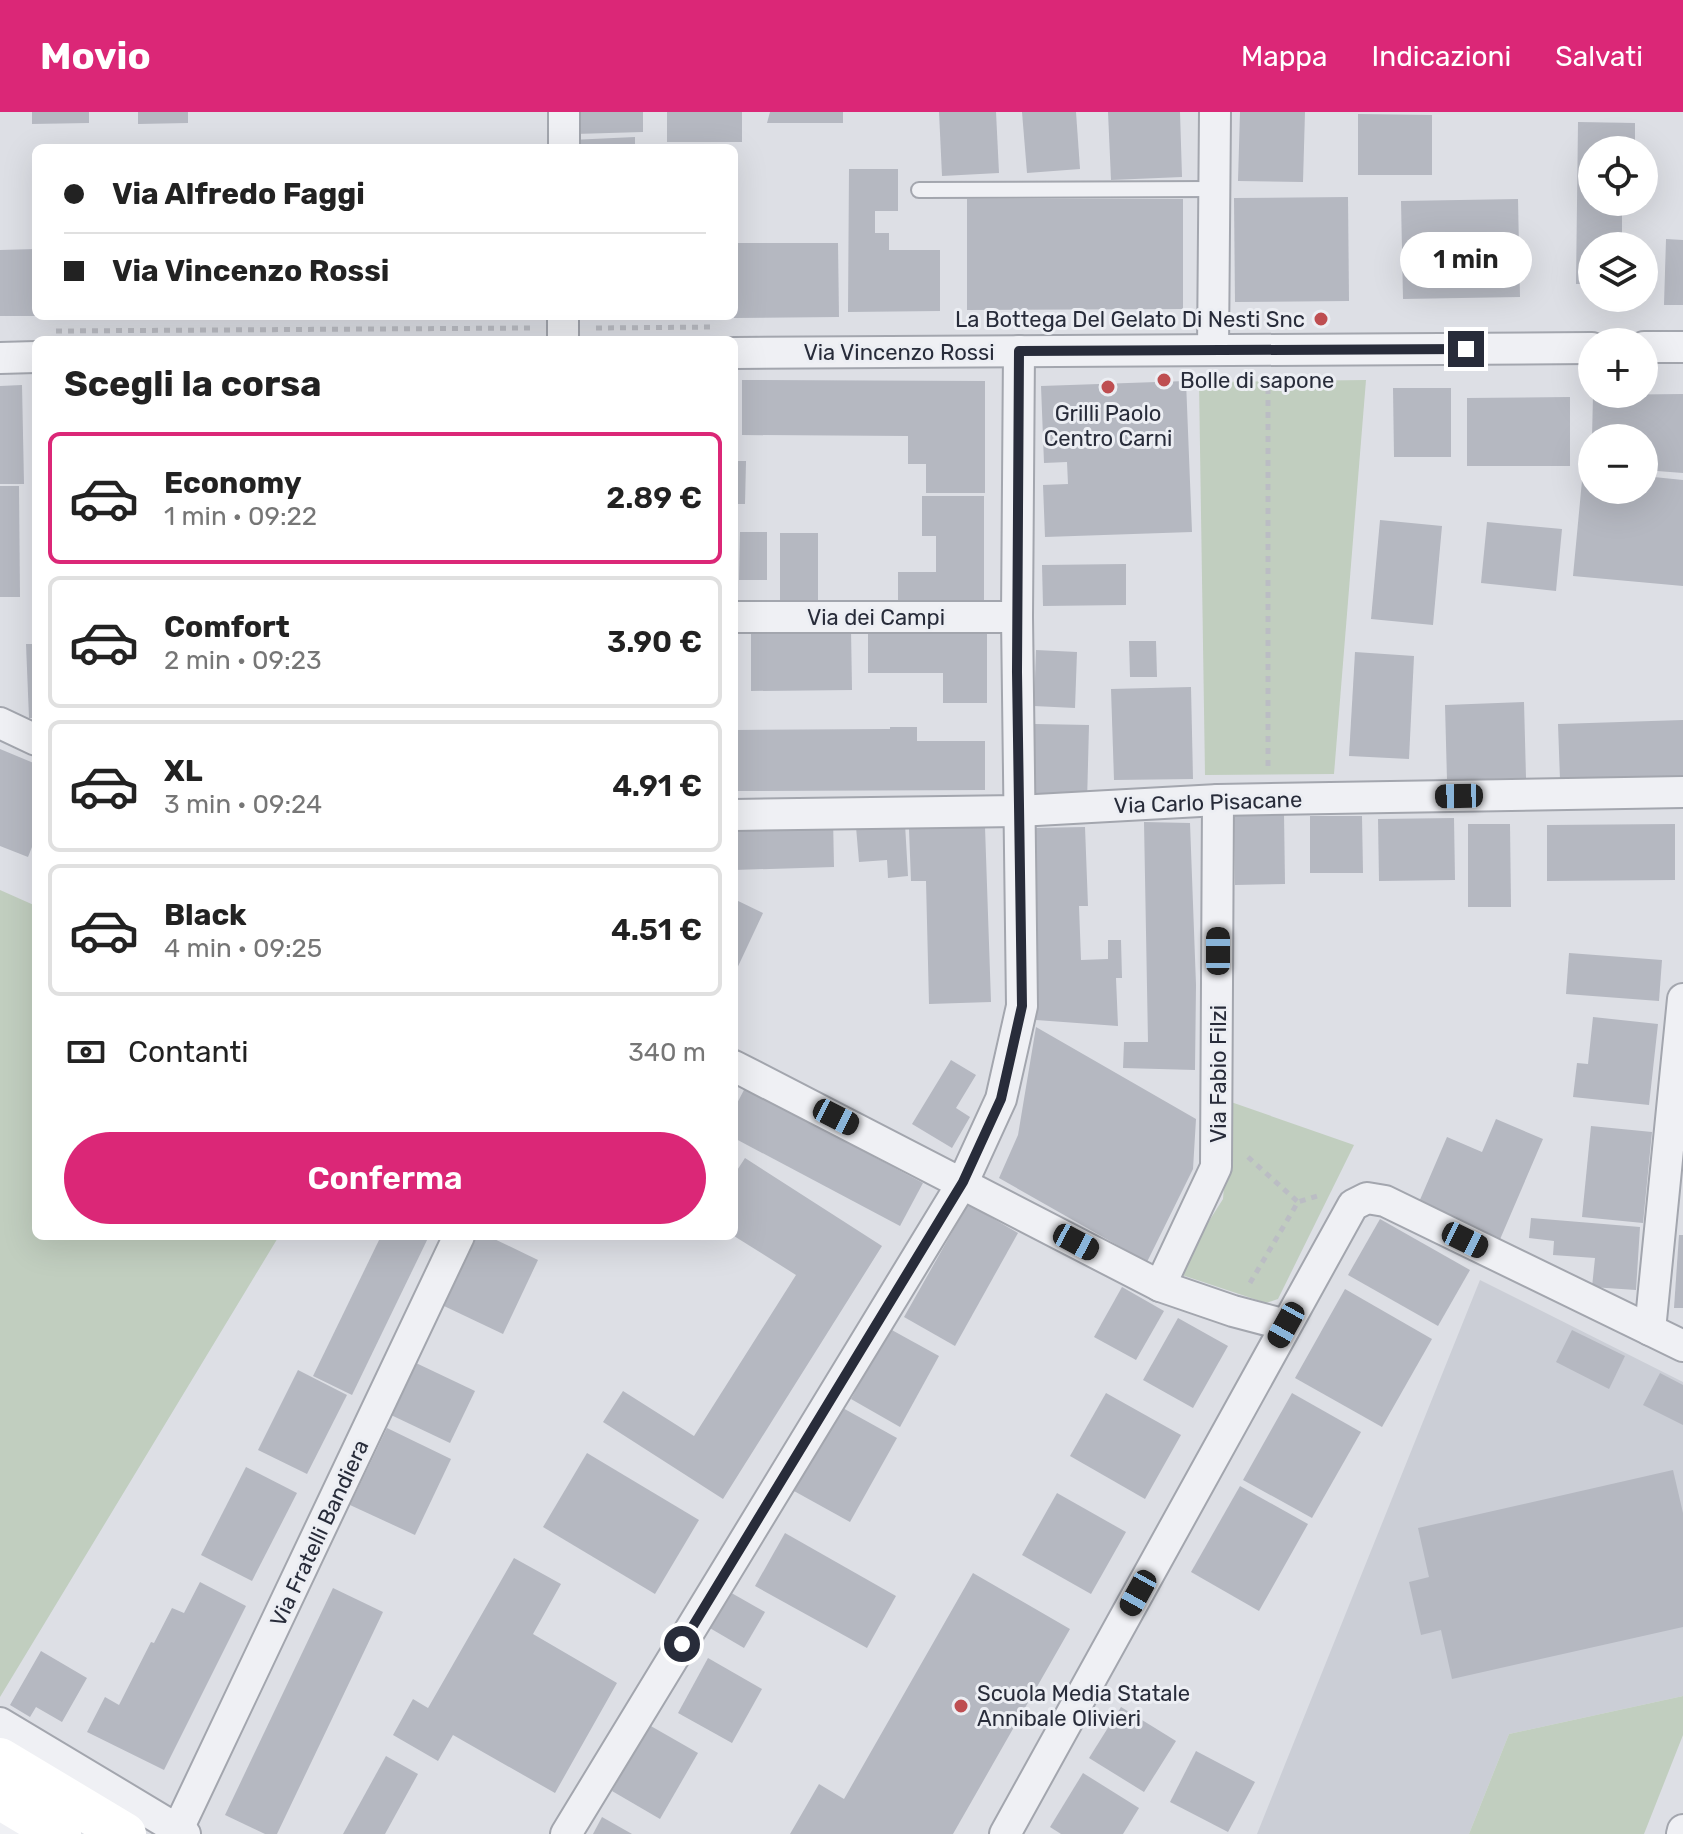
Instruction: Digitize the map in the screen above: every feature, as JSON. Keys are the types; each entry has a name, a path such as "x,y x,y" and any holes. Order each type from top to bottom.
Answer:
{"main road":[{"path":"0,1759 125,1834"},
{"path":"0,1798 60,1834"}],"street":[{"path":"564,112 564,144"},
{"path":"1213,350 1215,112"},
{"path":"1658,347 1683,347"},
{"name":"Via Vincenzo Rossi","path":"738,353 1578,348"},
{"path":"566,1834 963,1182 1001,1099 1022,1006 1017,617 1019,351"},
{"path":"0,358 32,357"},
{"name":"Via dei Campi","path":"738,617 1017,617"},
{"path":"0,723 32,738"},
{"name":"Via Carlo Pisacane","path":"738,815 1018,811 1218,800 1683,792"},
{"name":"Via Fabio Filzi","path":"1160,1286 1216,1167 1218,800"},
{"path":"1650,1330 1683,999"},
{"path":"738,1068 1160,1286 1286,1325"},
{"path":"1005,1834 1353,1205 1367,1198 1385,1201 1683,1346"},
{"name":"Via Fratelli Bandiera","path":"181,1832 457,1240"},
{"path":"0,1723 181,1832"},
{"path":"0,1823 18,1834"}],"lane":[{"path":"919,190 1214,189"}],"path":[{"path":"1268,375 1268,799"},
{"path":"1218,1131 1298,1202"},
{"path":"1233,1311 1298,1202 1330,1192"}],"shaded area":[{"path":"1480,1280 1683,1382 1683,1696 1509,1734 1469,1834 1257,1834"}],"green space":[{"path":"1366,380 1334,774 1205,775 1199,382"},
{"path":"0,890 32,904 32,1240 277,1240 0,1697"},
{"path":"1231,1102 1354,1145 1278,1299 1266,1303 1176,1273 1223,1199"},
{"path":"1683,1696 1683,1735 1644,1834 1469,1834 1509,1734"}],"building":[{"path":"32,112 89,112 89,123 32,124"},
{"path":"138,112 188,112 188,123 138,124"},
{"path":"575,112 643,112 643,132 575,134"},
{"path":"667,112 742,112 742,142 667,142"},
{"path":"770,112 843,112 843,123 767,123"},
{"path":"939,112 996,112 999,173 942,176"},
{"path":"1022,112 1076,112 1080,169 1027,173"},
{"path":"1108,112 1180,112 1182,177 1111,180"},
{"path":"1240,112 1305,112 1303,182 1238,181"},
{"path":"1358,114 1432,115 1432,175 1358,175"},
{"path":"1578,122 1635,123 1635,136 1578,136 1578,216 1622,216 1622,232 1578,232 1576,284"},
{"path":"635,137 635,144 571,144 571,140"},
{"path":"849,169 898,169 898,211 875,211 875,233 889,233 889,250 940,250 940,311 848,312"},
{"path":"1348,197 1349,301 1235,302 1234,198"},
{"path":"967,199 1183,199 1183,309 967,310"},
{"path":"1518,199 1520,297 1403,299 1401,201"},
{"path":"1666,239 1683,240 1683,305 1664,305"},
{"path":"738,243 838,243 839,317 738,318"},
{"path":"32,249 32,316 0,316 0,250"},
{"path":"742,380 985,381 985,493 926,493 926,464 908,464 908,436 742,435"},
{"path":"1186,381 1192,532 1045,537 1043,485 1068,484 1067,462 1044,463 1041,386"},
{"path":"22,385 24,484 0,484 0,386"},
{"path":"1393,388 1451,388 1451,457 1394,457"},
{"path":"1658,394 1683,394 1683,473 1658,471 1658,424 1592,424 1593,408 1658,408"},
{"path":"1570,397 1570,466 1467,466 1467,398"},
{"path":"738,461 746,461 745,504 738,504"},
{"path":"1658,477 1683,480 1683,586 1573,576 1580,504 1658,504"},
{"path":"0,486 19,486 20,597 0,597"},
{"path":"922,496 984,496 984,606 898,606 898,572 936,572 936,536 922,536"},
{"path":"1380,520 1442,526 1433,625 1371,619"},
{"path":"1487,522 1562,529 1556,591 1481,583"},
{"path":"740,532 767,532 767,580 739,580"},
{"path":"780,533 818,533 818,608 780,608"},
{"path":"1126,564 1126,605 1043,606 1042,565"},
{"path":"751,629 851,629 852,690 751,691"},
{"path":"868,632 987,632 987,703 943,703 943,673 868,673"},
{"path":"1129,641 1156,641 1157,677 1130,677"},
{"path":"26,644 32,644 32,718 29,718"},
{"path":"1036,650 1077,652 1075,708 1034,706"},
{"path":"1355,652 1414,656 1409,759 1349,756"},
{"path":"1191,687 1193,779 1114,780 1111,689"},
{"path":"1524,702 1526,778 1447,780 1445,705"},
{"path":"1683,720 1683,777 1560,780 1558,724"},
{"path":"1035,724 1089,725 1087,803 1033,802"},
{"path":"917,727 917,741 985,741 985,790 738,791 738,730"},
{"path":"0,749 32,762 32,847 28,857 0,846"},
{"path":"1284,813 1285,884 1235,885 1234,814"},
{"path":"1310,816 1362,816 1363,873 1310,873"},
{"path":"833,818 834,867 738,870 738,821"},
{"path":"1454,818 1455,880 1379,881 1378,819"},
{"path":"1144,822 1190,823 1196,985 1195,1070 1123,1068 1124,1042 1148,1042"},
{"path":"905,824 908,876 888,878 887,860 859,862 856,827"},
{"path":"1468,824 1510,824 1511,907 1468,907"},
{"path":"1675,824 1675,880 1547,881 1547,825"},
{"path":"985,827 991,1002 929,1004 926,881 911,881 909,829"},
{"path":"1085,827 1088,906 1079,906 1081,960 1108,959 1108,940 1121,940 1122,978 1116,978 1118,1026 1036,1020 1033,828"},
{"path":"738,901 763,913 738,966"},
{"path":"1569,953 1662,960 1659,1001 1566,994"},
{"path":"1593,1017 1658,1024 1649,1105 1573,1097 1577,1063 1588,1064"},
{"path":"1036,1027 1196,1119 1193,1169 1147,1262 999,1178 1018,1135"},
{"path":"951,1060 976,1075 956,1108 970,1117 952,1148 912,1124"},
{"path":"745,1088 923,1183 900,1226 738,1140 738,1101"},
{"path":"1496,1119 1543,1139 1498,1244 1416,1209 1447,1137 1482,1152"},
{"path":"1591,1126 1652,1132 1643,1223 1582,1217"},
{"path":"745,1158 882,1246 723,1499 603,1422 623,1391 694,1436 796,1275 738,1239 738,1169"},
{"path":"968,1204 1018,1233 955,1346 904,1317"},
{"path":"1531,1218 1640,1227 1636,1290 1592,1287 1595,1258 1553,1255 1554,1241 1529,1238"},
{"path":"1380,1219 1470,1270 1438,1326 1348,1275"},
{"path":"1679,1235 1683,1235 1683,1308 1674,1308"},
{"path":"379,1240 427,1240 352,1395 313,1376"},
{"path":"475,1240 496,1240 538,1260 503,1334 444,1306"},
{"path":"1122,1287 1164,1311 1136,1360 1094,1337"},
{"path":"1345,1289 1432,1339 1382,1427 1295,1378"},
{"path":"1178,1318 1228,1346 1193,1408 1143,1380"},
{"path":"890,1329 939,1356 900,1427 851,1399"},
{"path":"1572,1330 1625,1356 1609,1389 1556,1362"},
{"path":"416,1363 475,1391 450,1443 391,1415"},
{"path":"298,1370 347,1395 307,1474 258,1450"},
{"path":"1660,1373 1683,1385 1683,1425 1643,1405"},
{"path":"1106,1393 1181,1435 1145,1499 1070,1456"},
{"path":"1292,1393 1361,1432 1312,1518 1243,1480"},
{"path":"841,1407 897,1438 850,1522 794,1491"},
{"path":"387,1428 451,1459 415,1535 350,1505"},
{"path":"587,1453 699,1520 655,1594 543,1527"},
{"path":"246,1467 297,1493 252,1581 201,1555"},
{"path":"1673,1470 1683,1513 1683,1627 1452,1679 1441,1630 1421,1635 1409,1582 1429,1577 1418,1528"},
{"path":"1240,1486 1308,1524 1259,1611 1191,1572"},
{"path":"1057,1493 1126,1532 1091,1594 1022,1555"},
{"path":"785,1533 896,1596 867,1648 755,1586"},
{"path":"514,1558 561,1584 533,1634 617,1683 555,1793 453,1735 438,1761 393,1735 413,1699 428,1708"},
{"name":"Scuola Media Statale Annibale Olivieri","path":"973,1573 1070,1629 953,1834 790,1834 819,1784 844,1799"},
{"path":"200,1582 246,1606 164,1770 87,1732 105,1697 119,1705 172,1608 184,1613"},
{"path":"333,1588 383,1612 277,1834 265,1834 225,1815"},
{"path":"728,1591 765,1612 744,1648 708,1627"},
{"path":"41,1651 87,1678 62,1722 36,1707 30,1717 10,1705"},
{"path":"708,1658 762,1689 732,1743 678,1713"},
{"path":"1121,1707 1176,1741 1144,1792 1089,1758"},
{"path":"649,1725 698,1753 660,1819 612,1791"},
{"path":"1196,1751 1255,1782 1228,1832 1170,1802"},
{"path":"386,1756 418,1774 385,1834 343,1834"},
{"path":"1083,1773 1139,1808 1123,1834 1061,1834 1050,1827"},
{"path":"602,1817 632,1834 593,1834"}],"place":[{"name":"La Bottega Del Gelato Di Nesti Snc","path":"1321,319"},
{"name":"Bolle di sapone","path":"1164,380"},
{"name":"Grilli Paolo Centro Carni","path":"1108,387"},
{"name":"Scuola Media Statale Annibale Olivieri","path":"961,1706"}],"route":[{"path":"682,1644 963,1182 1001,1099 1022,1006 1017,672 1019,351 1466,349"}]}
